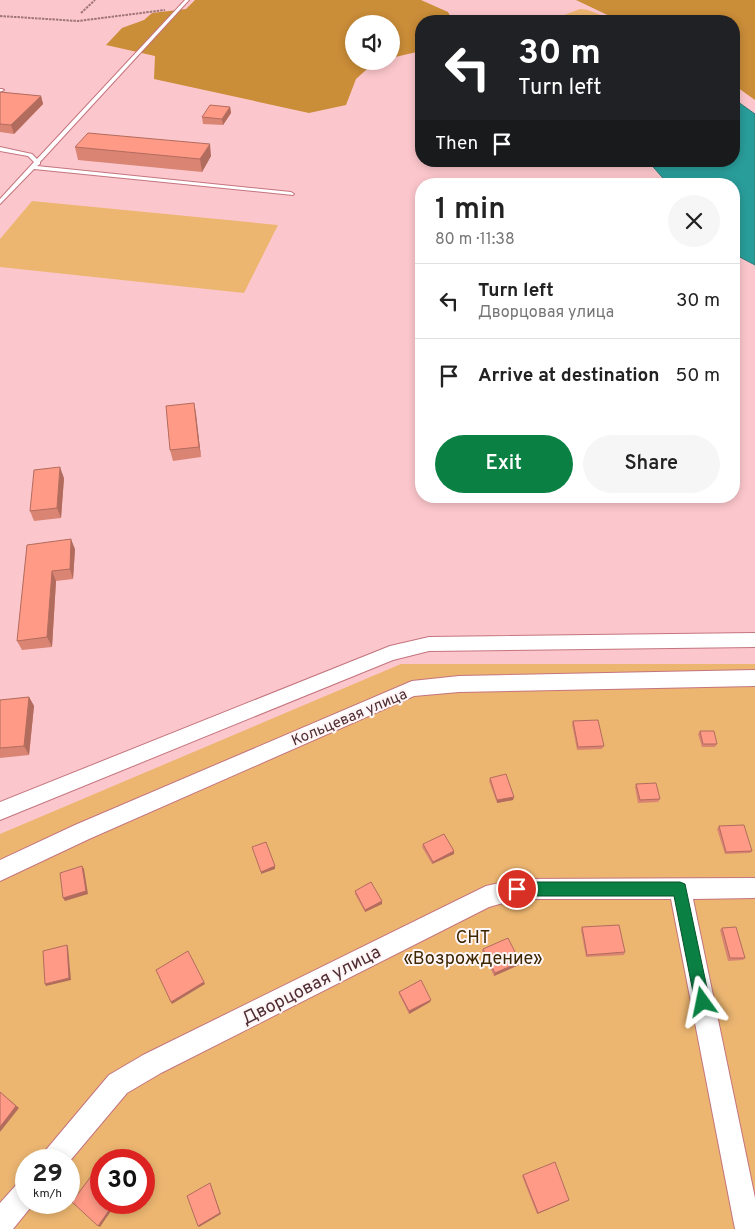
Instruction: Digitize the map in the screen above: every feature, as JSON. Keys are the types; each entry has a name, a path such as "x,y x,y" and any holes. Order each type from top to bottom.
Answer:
{"street":[{"path":"0,810 390,653 429,644 755,640"},
{"name":"Кольцевая улица","path":"0,871 82,832 412,690 459,684 755,678"},
{"name":"Дворцовая улица","path":"63,1149 118,1084 152,1064 486,897 517,889 755,888"},
{"path":"680,889 748,1229"},
{"path":"0,1224 15,1206"}],"lane":[{"path":"0,202 187,0"},
{"path":"0,149 30,155 36,165"},
{"path":"36,165 290,194"}],"path":[{"path":"81,13 94,0"},
{"path":"0,16 78,21 181,8"}],"green space":[{"path":"580,9 601,15 564,15"},
{"path":"32,201 278,225 244,293 0,267 0,239"},
{"name":"СНТ «Возрождение»","path":"401,664 755,664 755,1229 0,1229 0,834"}],"shaded area":[{"path":"195,0 421,0 448,12 450,15 415,15 415,52 400,56 400,15 345,15 345,70 366,70 356,79 346,105 309,113 154,79 155,56 106,45 122,28 144,20 152,13 186,9"},
{"path":"576,0 755,0 755,100 740,89 740,15 607,15"}],"water":[{"path":"740,103 755,114 755,265 740,257 740,178 663,178 653,167 740,167"}],"building":[{"path":"0,92 41,96 11,125 0,124"},
{"path":"210,105 230,107 222,119 202,117"},
{"path":"88,133 210,144 200,159 75,147"},
{"path":"194,403 199,447 170,450 166,406"},
{"path":"60,467 57,508 30,511 34,470"},
{"path":"71,539 70,569 52,571 47,637 17,641 27,545"},
{"path":"29,697 24,746 0,748 0,700"},
{"path":"598,720 604,746 578,747 573,721"},
{"path":"700,731 714,731 717,744 703,744"},
{"path":"506,774 514,797 497,800 490,778"},
{"path":"656,783 660,799 640,800 636,784"},
{"path":"744,825 752,851 726,852 719,826"},
{"path":"444,834 454,851 433,862 423,844"},
{"path":"266,842 275,866 261,872 252,847"},
{"path":"82,866 86,891 63,898 60,873"},
{"path":"371,882 382,901 365,910 355,891"},
{"path":"619,925 625,952 587,955 582,927"},
{"path":"736,927 745,958 730,958 722,928"},
{"path":"508,938 520,962 495,973 483,949"},
{"path":"67,945 69,978 45,984 43,951"},
{"path":"188,951 204,982 171,1002 156,970"},
{"path":"421,980 431,1000 409,1011 399,992"},
{"path":"0,1092 16,1106 0,1127"},
{"path":"555,1162 569,1200 538,1213 523,1175"},
{"path":"90,1178 90,1214 106,1214 98,1226 80,1209 80,1191"},
{"path":"210,1183 220,1213 198,1226 187,1196"}],"route":[{"path":"517,889 680,889 703,1002"}]}
